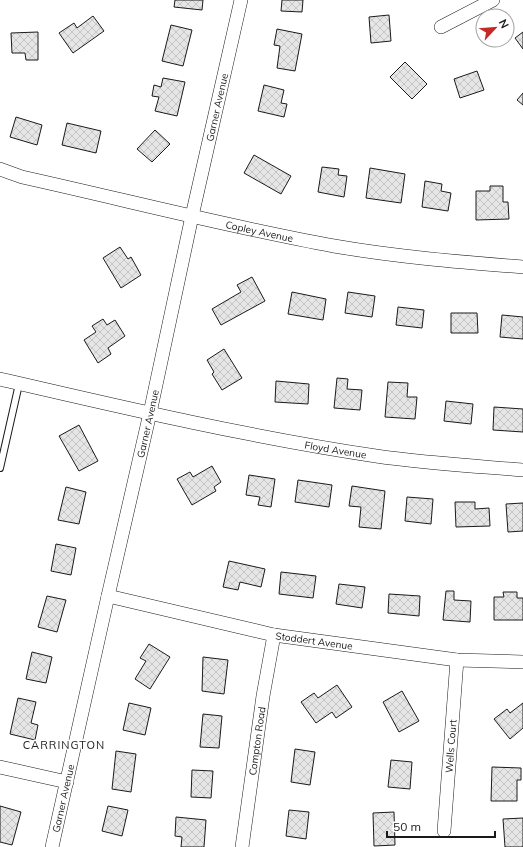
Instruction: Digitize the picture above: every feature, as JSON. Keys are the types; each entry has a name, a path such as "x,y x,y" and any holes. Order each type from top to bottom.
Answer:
{"street":[{"name":"Garner Avenue","path":"52,847 241,0"},
{"path":"441,27 493,0"},
{"name":"Copley Avenue","path":"0,169 22,178 192,216 342,247 435,260 523,267"},
{"name":"Floyd Avenue","path":"0,379 150,413 280,440 378,456 523,470"},
{"name":"Stoddert Avenue","path":"108,596 274,635 342,646 457,660 523,662"},
{"name":"Compton Road","path":"242,847 274,635"},
{"name":"Wells Court","path":"444,831 457,660"},
{"path":"0,767 67,782"}],"lane":[{"path":"0,468 19,384"}],"building":[{"path":"175,0 203,0 202,10 174,7"},
{"path":"282,0 303,0 302,12 281,11"},
{"path":"389,15 391,41 371,43 369,17"},
{"path":"93,16 104,31 73,53 59,33 74,23 77,28"},
{"path":"171,25 192,30 183,66 162,61"},
{"path":"277,29 302,34 295,71 277,68 280,46 274,45"},
{"path":"38,32 38,60 26,60 25,53 12,53 11,33"},
{"path":"523,32 523,49 515,38"},
{"path":"405,62 427,84 412,99 390,77"},
{"path":"477,71 484,90 460,98 454,79"},
{"path":"163,78 185,82 177,116 155,111 159,97 152,96 154,85 161,87"},
{"path":"264,85 284,90 281,103 287,104 284,117 258,111"},
{"path":"523,93 523,105 517,100"},
{"path":"16,117 42,125 37,145 10,137"},
{"path":"67,123 101,131 96,153 62,145"},
{"path":"155,130 170,144 152,162 137,149"},
{"path":"254,155 291,176 281,194 244,173"},
{"path":"322,167 339,169 338,175 347,176 344,197 318,192"},
{"path":"370,168 405,174 401,203 366,198"},
{"path":"425,181 442,184 441,191 451,193 448,211 422,207"},
{"path":"490,186 503,186 503,202 508,202 509,219 476,220 476,191 490,191"},
{"path":"120,247 128,259 131,257 141,275 121,288 103,258"},
{"path":"252,277 265,301 221,325 212,309 241,292 237,285"},
{"path":"292,292 326,299 323,320 288,314"},
{"path":"348,292 375,296 372,317 345,313"},
{"path":"398,307 424,310 422,328 396,325"},
{"path":"451,313 477,313 478,333 451,333"},
{"path":"502,315 523,317 523,339 500,337"},
{"path":"103,319 107,325 115,320 125,336 108,348 111,354 98,363 84,340 96,332 92,326"},
{"path":"224,349 242,378 222,390 212,374 214,372 207,360"},
{"path":"337,378 348,379 347,389 362,390 360,410 334,408"},
{"path":"276,381 309,384 308,404 275,402"},
{"path":"388,382 408,383 407,397 417,397 415,419 385,417"},
{"path":"446,401 473,404 471,424 444,421"},
{"path":"494,407 523,409 523,432 493,430"},
{"path":"79,425 98,461 79,471 59,436"},
{"path":"212,466 221,482 214,487 216,491 192,505 177,479 190,472 193,477"},
{"path":"249,475 275,479 271,507 258,505 260,497 246,495"},
{"path":"298,480 332,485 329,507 295,502"},
{"path":"352,486 385,491 381,529 359,527 361,507 349,506"},
{"path":"66,487 86,492 79,524 58,520"},
{"path":"407,497 433,499 431,524 405,521"},
{"path":"455,502 475,502 475,509 489,508 490,526 456,527"},
{"path":"523,503 523,531 508,532 506,504"},
{"path":"56,544 76,548 71,575 51,571"},
{"path":"229,561 265,569 261,587 240,582 238,590 223,587"},
{"path":"281,572 316,576 313,598 279,594"},
{"path":"339,584 365,587 362,608 336,604"},
{"path":"446,591 454,591 454,600 471,601 470,622 443,620"},
{"path":"503,592 517,592 517,598 523,598 523,620 494,620 494,597 504,597"},
{"path":"389,594 420,596 419,616 388,613"},
{"path":"47,596 66,600 57,632 38,627"},
{"path":"149,644 170,657 150,689 135,679 146,661 140,658"},
{"path":"32,652 52,657 46,683 26,679"},
{"path":"203,657 228,660 224,694 202,691"},
{"path":"337,685 352,707 336,718 332,712 316,723 301,702 314,693 318,698"},
{"path":"402,691 419,721 399,732 383,702"},
{"path":"18,698 36,702 31,723 38,725 35,740 10,734"},
{"path":"129,703 151,708 145,735 123,730"},
{"path":"523,703 523,728 510,739 494,719 507,709 510,713"},
{"path":"203,714 222,716 219,748 200,747"},
{"path":"295,749 315,752 310,785 291,782"},
{"path":"116,751 136,754 131,792 112,789"},
{"path":"391,760 412,762 410,789 388,787"},
{"path":"492,767 521,768 521,780 517,780 517,801 491,801"},
{"path":"192,770 213,771 211,798 191,797"},
{"path":"0,806 21,812 12,845 0,842"},
{"path":"108,806 128,810 122,836 102,831"},
{"path":"289,810 309,812 306,839 286,836"},
{"path":"394,812 395,845 374,846 373,813"},
{"path":"176,817 206,820 204,847 181,847 182,837 175,836"},
{"path":"523,818 523,847 505,847 503,819"}],"district":[{"name":"CARRINGTON","path":"64,745"}]}
